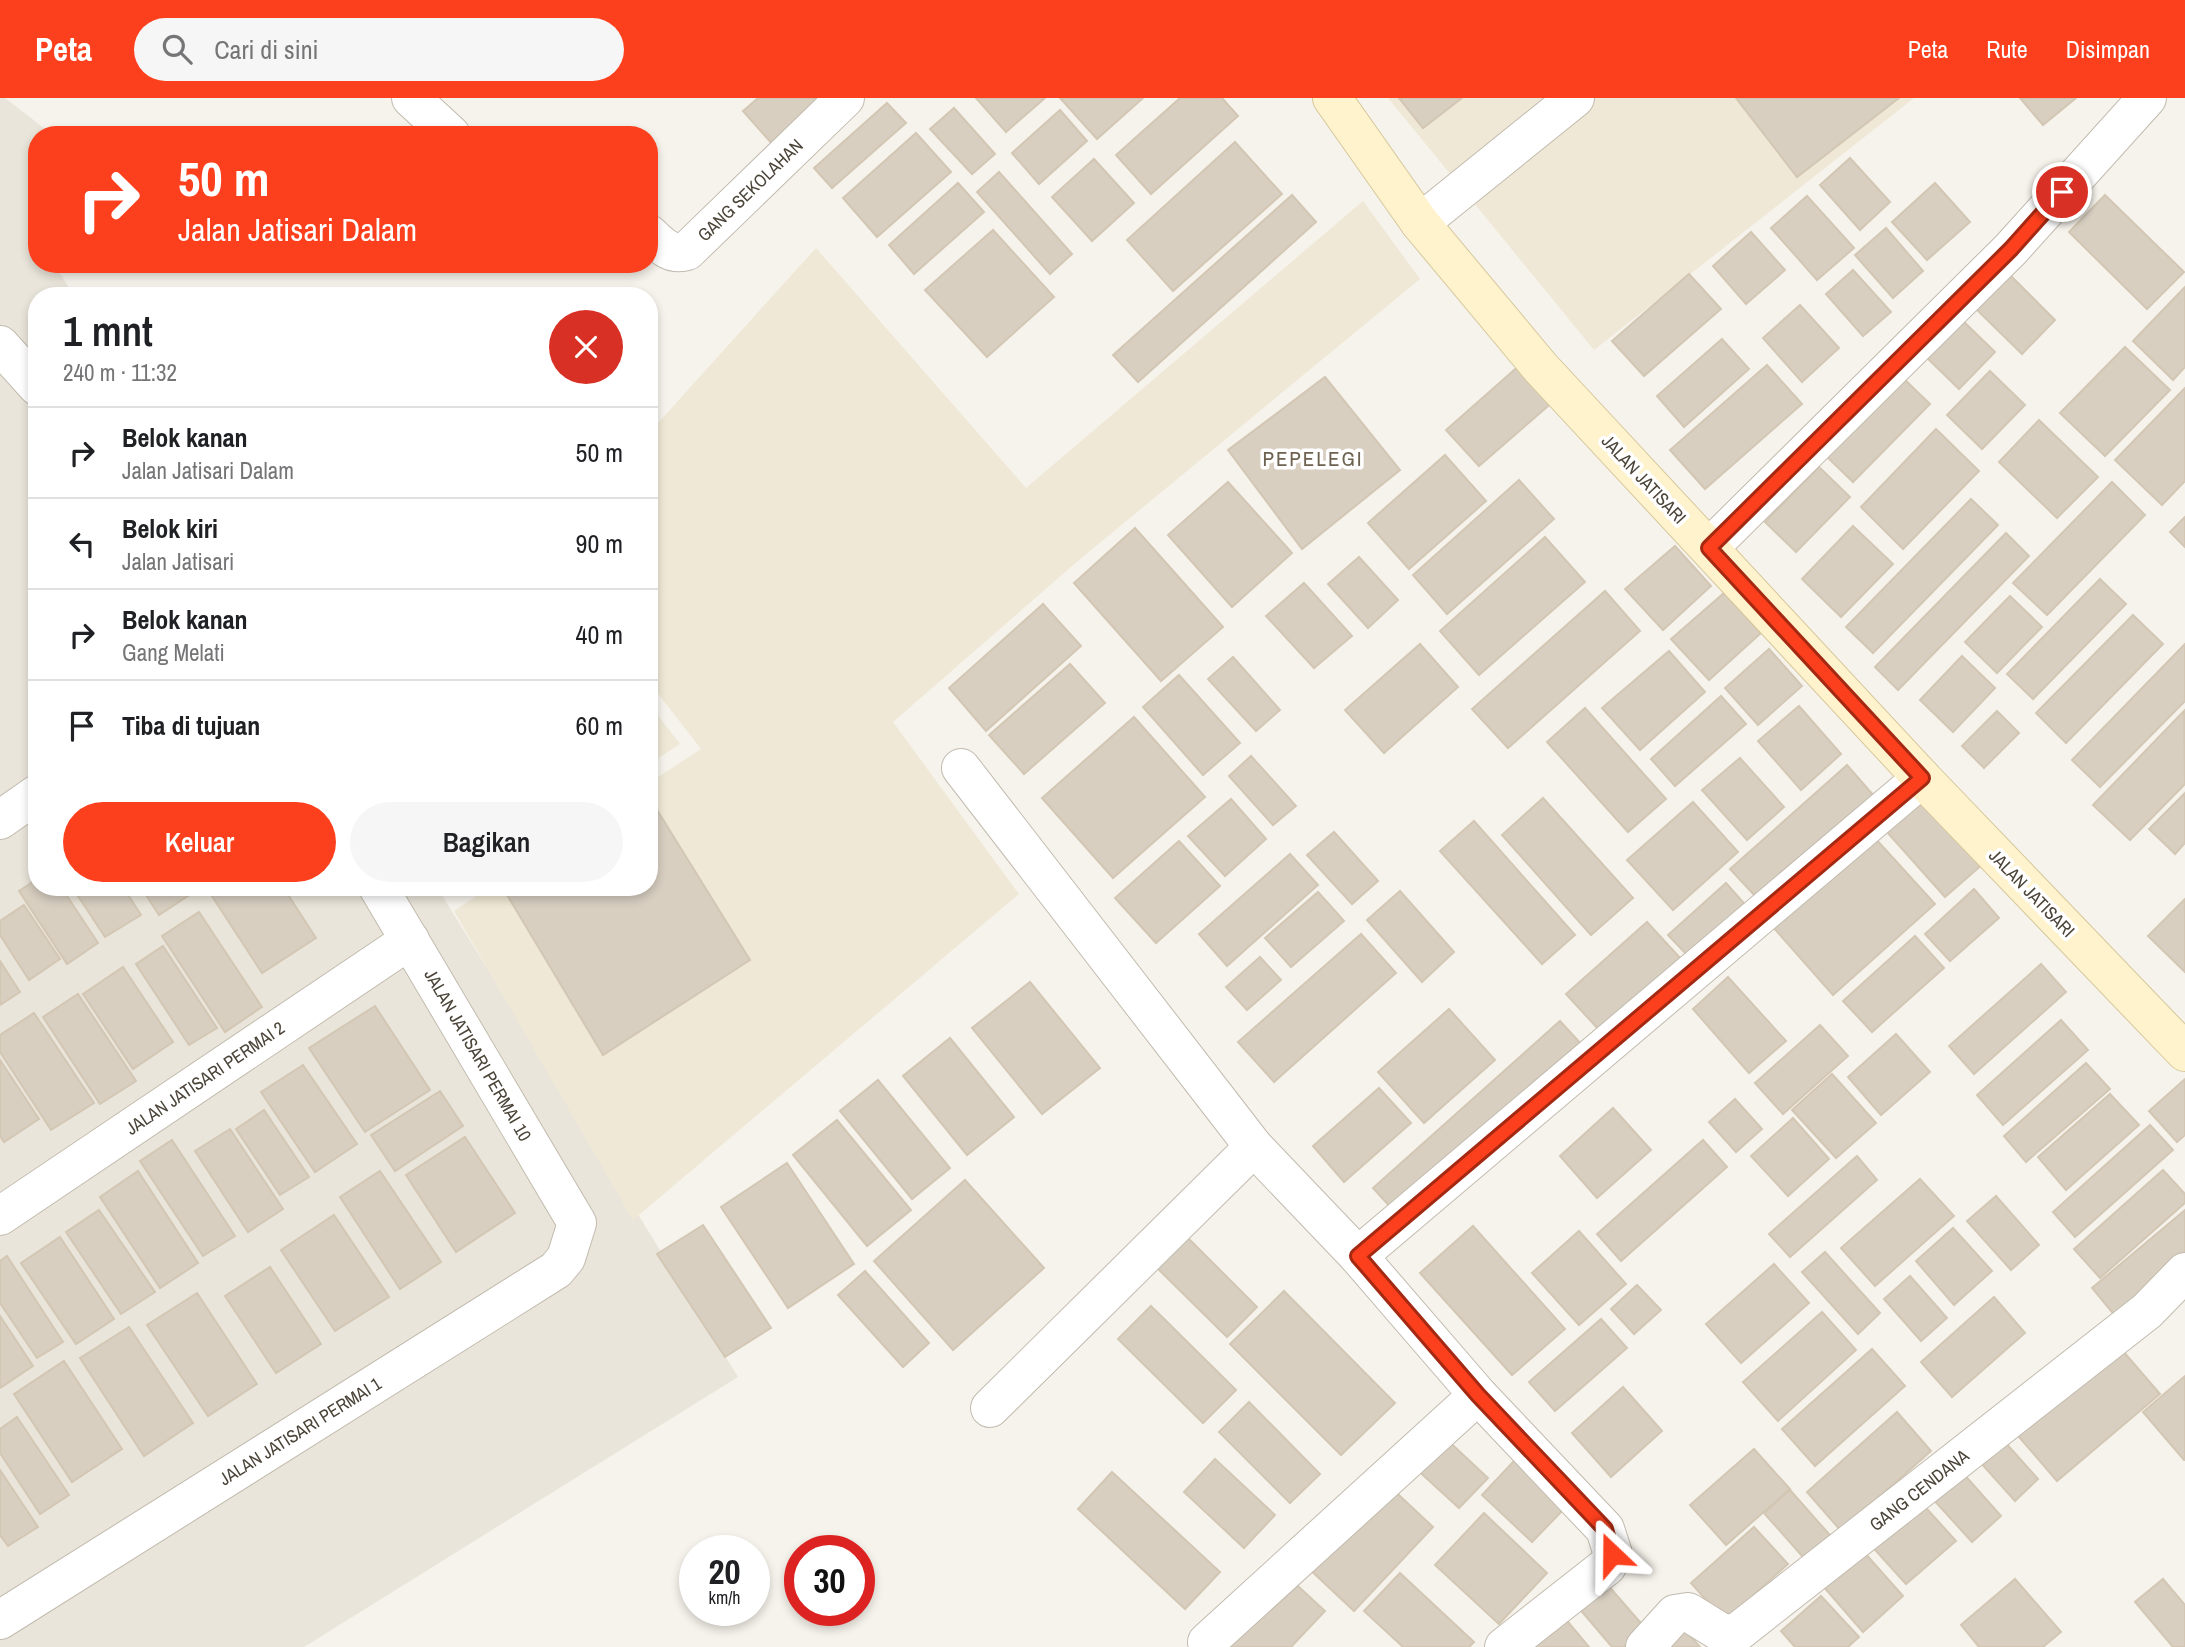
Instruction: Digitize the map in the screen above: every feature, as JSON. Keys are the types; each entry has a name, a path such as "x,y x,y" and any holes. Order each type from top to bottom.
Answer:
{"street":[{"path":"411,98 442,126"},
{"name":"GANG SEKOLAHAN","path":"658,242 665,249 679,253 687,251 845,98"},
{"name":"JALAN JATISARI","path":"1332,98 1420,223 1541,368 1922,778 2185,1052"},
{"path":"1420,223 1575,98"},
{"path":"1709,548 2011,249 2147,98"},
{"path":"0,345 21,383"},
{"path":"961,768 1254,1147 1358,1256 1478,1395 1605,1529 1612,1554 1607,1566 1504,1647"},
{"path":"1358,1256 1922,778"},
{"path":"0,820 28,800"},
{"name":"JALAN JATISARI PERMAI 10","path":"384,896 576,1223"},
{"name":"JALAN JATISARI PERMAI 2","path":"0,1216 411,940"},
{"path":"990,1408 1254,1147"},
{"name":"JALAN JATISARI PERMAI 1","path":"0,1620 556,1270 566,1258 576,1223"},
{"name":"GANG CENDANA","path":"1645,1647 1675,1614 1688,1612 1725,1635 1739,1631 2147,1311 2185,1272"},
{"path":"1207,1642 1478,1395"}],"shaded area":[{"path":"0,98 5,98 41,126 28,126 28,273 60,273 68,287 28,287 28,896 443,896 738,1377 304,1647 0,1647"},
{"path":"1388,98 1914,98 1594,350"},
{"path":"1363,201 1420,279 1079,560 893,722 1019,894 633,1220 454,911 476,896 658,896 658,777 701,749 658,694 658,423 816,248 1026,488"},
{"path":"658,716 680,744 658,758"}],"building":[{"path":"758,98 828,98 774,146 743,111"},
{"path":"976,98 1045,98 1006,132"},
{"path":"1060,98 1143,98 1097,139"},
{"path":"1180,98 1222,98 1238,116 1151,194 1116,155"},
{"path":"1399,98 1462,98 1423,128"},
{"path":"1736,98 1899,98 1797,177"},
{"path":"2020,98 2076,98 2043,125"},
{"path":"887,103 906,123 832,188 814,168"},
{"path":"954,108 995,154 972,174 930,129"},
{"path":"1060,110 1087,141 1039,184 1012,153"},
{"path":"916,133 951,172 877,237 843,198"},
{"path":"1235,142 1282,194 1173,291 1127,240"},
{"path":"1850,158 1890,202 1860,230 1820,185"},
{"path":"1094,159 1134,203 1092,241 1052,197"},
{"path":"999,172 1072,254 1050,274 977,192"},
{"path":"958,183 984,212 914,274 889,245"},
{"path":"1935,183 1970,222 1927,260 1892,222"},
{"path":"1292,195 1316,222 1138,382 1113,355"},
{"path":"2105,195 2184,272 2147,309 2069,232"},
{"path":"1807,196 1854,248 1817,280 1771,228"},
{"path":"1886,228 1923,271 1893,298 1855,255"},
{"path":"993,230 1054,297 987,357 925,290"},
{"path":"1751,232 1785,270 1746,304 1713,266"},
{"path":"1853,270 1891,312 1863,336 1826,294"},
{"path":"2007,272 2055,320 2022,354 1974,307"},
{"path":"1689,274 1721,309 1644,376 1612,341"},
{"path":"2185,287 2185,367 2173,380 2133,341"},
{"path":"1800,305 1839,348 1802,382 1763,338"},
{"path":"1960,318 1995,352 1959,389 1924,355"},
{"path":"1722,339 1749,369 1684,427 1657,396"},
{"path":"2125,347 2170,390 2105,456 2060,413"},
{"path":"1521,364 1554,401 1479,466 1446,430"},
{"path":"1767,365 1802,404 1705,489 1670,450"},
{"path":"1990,371 2025,405 1982,449 1947,415"},
{"path":"1901,376 1930,404 1853,482 1824,454"},
{"path":"1325,377 1400,470 1302,549 1228,450"},
{"path":"2185,388 2185,481 2162,505 2115,460"},
{"path":"2039,420 2098,477 2057,518 1999,462"},
{"path":"1936,429 1979,471 1903,549 1861,507"},
{"path":"1445,455 1486,501 1409,569 1368,523"},
{"path":"1819,467 1850,497 1796,552 1765,522"},
{"path":"1519,480 1554,519 1447,614 1413,575"},
{"path":"1228,482 1292,553 1232,607 1168,535"},
{"path":"2112,482 2145,515 2047,615 2013,583"},
{"path":"1971,499 1998,525 1873,653 1846,627"},
{"path":"2185,517 2185,547 2170,532"},
{"path":"1853,526 1893,564 1841,617 1802,579"},
{"path":"1135,528 1223,627 1161,681 1074,583"},
{"path":"2006,533 2029,556 1898,690 1875,667"},
{"path":"1545,537 1585,582 1479,675 1440,631"},
{"path":"1675,546 1711,586 1663,630 1625,589"},
{"path":"1359,557 1398,600 1368,628 1328,584"},
{"path":"2100,579 2126,604 2033,699 2007,674"},
{"path":"1304,583 1352,636 1314,668 1266,616"},
{"path":"1605,591 1640,631 1508,748 1472,709"},
{"path":"1724,593 1761,633 1709,680 1671,639"},
{"path":"2010,596 2042,627 1997,673 1965,642"},
{"path":"1043,604 1081,646 986,731 949,688"},
{"path":"2133,615 2163,644 2066,743 2036,713"},
{"path":"1420,644 1458,687 1384,753 1345,710"},
{"path":"2185,644 2185,701 2100,787 2072,760"},
{"path":"1769,649 1802,686 1758,725 1725,688"},
{"path":"1669,651 1705,692 1640,750 1602,708"},
{"path":"1962,656 1995,688 1953,732 1920,700"},
{"path":"1233,657 1280,710 1256,731 1208,679"},
{"path":"1070,664 1105,703 1024,774 989,735"},
{"path":"1179,675 1240,743 1203,775 1143,707"},
{"path":"1721,696 1746,724 1675,786 1651,759"},
{"path":"1799,706 1841,754 1801,790 1758,741"},
{"path":"1585,708 1666,799 1628,832 1547,742"},
{"path":"1997,711 2019,733 1984,768 1962,746"},
{"path":"2184,711 2185,784 2130,840 2093,805"},
{"path":"1134,717 1205,797 1113,878 1042,798"},
{"path":"1251,756 1296,806 1273,825 1229,776"},
{"path":"1740,758 1784,807 1747,840 1702,790"},
{"path":"1847,765 1874,796 1758,899 1730,869"},
{"path":"2185,793 2185,843 2175,854 2149,829"},
{"path":"1926,797 1984,863 1945,897 1887,832"},
{"path":"1543,798 1633,898 1591,935 1502,835"},
{"path":"1231,799 1266,839 1225,876 1188,836"},
{"path":"1693,802 1738,852 1673,910 1627,860"},
{"path":"658,812 750,960 603,1055 508,896 658,896"},
{"path":"1474,821 1575,935 1542,964 1440,851"},
{"path":"1334,832 1378,881 1352,904 1307,855"},
{"path":"1874,837 1935,904 1833,995 1773,927"},
{"path":"1179,841 1220,886 1156,943 1115,898"},
{"path":"1290,854 1318,885 1227,966 1199,934"},
{"path":"1726,883 1749,909 1692,960 1668,935"},
{"path":"28,885 28,896 67,896 98,943 67,964 19,891"},
{"path":"1974,889 1999,918 1950,961 1925,934"},
{"path":"1400,891 1454,952 1422,982 1367,920"},
{"path":"1318,892 1344,921 1291,967 1265,938"},
{"path":"78,896 129,896 141,915 105,937"},
{"path":"147,896 188,896 159,915"},
{"path":"212,896 289,896 316,938 262,973"},
{"path":"2185,899 2185,972 2148,936"},
{"path":"24,905 60,959 29,980 0,935 0,921"},
{"path":"199,912 262,1007 225,1032 162,936"},
{"path":"1647,922 1681,959 1600,1031 1566,994"},
{"path":"1361,934 1396,973 1274,1082 1238,1042"},
{"path":"1915,936 1944,968 1872,1032 1843,1001"},
{"path":"163,946 217,1028 189,1045 136,964"},
{"path":"1260,957 1281,980 1247,1010 1226,987"},
{"path":"0,961 20,992 0,1005"},
{"path":"2041,964 2066,992 1974,1074 1949,1046"},
{"path":"123,967 173,1042 133,1069 83,994"},
{"path":"1728,977 1786,1041 1749,1073 1693,1009"},
{"path":"1030,982 1100,1068 1042,1114 972,1028"},
{"path":"78,994 136,1081 100,1104 43,1017"},
{"path":"375,1006 430,1090 365,1132 309,1048"},
{"path":"1449,1009 1495,1060 1424,1123 1378,1072"},
{"path":"34,1013 94,1103 51,1130 0,1052 0,1035"},
{"path":"2061,1020 2088,1050 2003,1125 1977,1095"},
{"path":"1560,1021 1582,1045 1394,1211 1373,1188"},
{"path":"1820,1025 1848,1056 1783,1114 1755,1083"},
{"path":"1896,1034 1930,1072 1881,1115 1848,1077"},
{"path":"950,1038 1014,1117 967,1155 903,1076"},
{"path":"0,1060 39,1119 4,1142 0,1136"},
{"path":"2086,1063 2110,1089 2026,1162 2004,1136"},
{"path":"303,1065 357,1144 315,1172 261,1092"},
{"path":"1832,1074 1876,1123 1836,1158 1792,1110"},
{"path":"2185,1079 2185,1135 2177,1142 2149,1111"},
{"path":"878,1080 950,1168 912,1199 840,1111"},
{"path":"1379,1088 1411,1123 1344,1182 1313,1146"},
{"path":"440,1091 463,1126 395,1171 371,1135"},
{"path":"2110,1094 2139,1125 2066,1190 2038,1157"},
{"path":"1735,1099 1762,1129 1736,1152 1709,1122"},
{"path":"1613,1108 1651,1150 1597,1198 1560,1156"},
{"path":"264,1110 309,1177 280,1195 236,1129"},
{"path":"1793,1118 1829,1159 1788,1196 1751,1156"},
{"path":"837,1120 911,1210 867,1246 793,1155"},
{"path":"2150,1125 2173,1150 2075,1237 2053,1212"},
{"path":"230,1129 283,1209 248,1232 195,1151"},
{"path":"465,1137 515,1213 456,1252 406,1175"},
{"path":"172,1140 235,1236 203,1256 140,1161"},
{"path":"1703,1140 1727,1167 1621,1261 1597,1234"},
{"path":"1857,1156 1877,1180 1790,1257 1769,1234"},
{"path":"787,1163 854,1264 788,1308 721,1207"},
{"path":"2163,1170 2185,1194 2185,1203 2100,1278 2074,1249"},
{"path":"138,1171 198,1263 160,1288 100,1197"},
{"path":"380,1171 441,1262 400,1289 340,1197"},
{"path":"1920,1179 1954,1216 1875,1286 1841,1248"},
{"path":"965,1180 1044,1268 953,1350 874,1261"},
{"path":"1996,1196 2039,1245 2011,1270 1967,1221"},
{"path":"99,1210 155,1292 121,1314 66,1232"},
{"path":"2185,1210 2185,1264 2121,1323 2092,1288"},
{"path":"334,1215 389,1297 335,1331 281,1250"},
{"path":"703,1225 771,1328 725,1357 657,1254"},
{"path":"1473,1226 1565,1329 1512,1375 1420,1273"},
{"path":"1178,1228 1257,1307 1227,1337 1147,1258"},
{"path":"1953,1228 1992,1271 1954,1305 1916,1261"},
{"path":"1579,1231 1626,1284 1579,1325 1532,1273"},
{"path":"60,1237 114,1319 76,1344 21,1263"},
{"path":"1825,1252 1880,1313 1858,1334 1802,1272"},
{"path":"7,1256 63,1342 37,1358 0,1303 0,1261"},
{"path":"1774,1264 1809,1303 1741,1363 1706,1324"},
{"path":"270,1267 321,1344 276,1373 225,1296"},
{"path":"865,1271 929,1343 903,1367 838,1295"},
{"path":"1910,1276 1947,1318 1921,1341 1884,1299"},
{"path":"1637,1285 1661,1310 1634,1334 1611,1309"},
{"path":"1284,1291 1395,1403 1341,1455 1230,1344"},
{"path":"197,1293 257,1384 208,1416 147,1325"},
{"path":"1994,1297 2025,1333 1952,1397 1921,1362"},
{"path":"1151,1306 1236,1390 1203,1423 1118,1339"},
{"path":"1822,1312 1856,1350 1778,1421 1743,1382"},
{"path":"0,1316 33,1366 0,1388"},
{"path":"1601,1319 1627,1348 1555,1411 1529,1382"},
{"path":"129,1327 193,1423 144,1456 80,1358"},
{"path":"2116,1343 2160,1394 2057,1481 2013,1430"},
{"path":"1872,1349 1905,1386 1815,1466 1782,1429"},
{"path":"64,1361 122,1449 72,1482 14,1394"},
{"path":"2185,1376 2185,1460 2184,1460 2143,1412"},
{"path":"1623,1387 1662,1431 1611,1477 1572,1433"},
{"path":"1249,1402 1320,1474 1290,1503 1219,1432"},
{"path":"1897,1412 1931,1451 1841,1531 1807,1492"},
{"path":"17,1417 69,1495 40,1514 0,1453 0,1429"},
{"path":"1996,1432 2038,1479 2015,1501 1972,1453"},
{"path":"1442,1435 1488,1478 1459,1508 1413,1466"},
{"path":"1754,1449 1790,1489 1726,1545 1690,1505"},
{"path":"1215,1459 1275,1515 1244,1548 1184,1492"},
{"path":"1514,1461 1564,1509 1532,1542 1482,1495"},
{"path":"0,1470 38,1527 8,1546 0,1535"},
{"path":"1961,1471 2001,1516 1972,1542 1932,1498"},
{"path":"1112,1472 1220,1572 1185,1609 1078,1509"},
{"path":"1384,1481 1433,1527 1354,1611 1306,1566"},
{"path":"1790,1490 1836,1542 1810,1565 1764,1513"},
{"path":"1918,1499 1956,1541 1906,1584 1868,1542"},
{"path":"1484,1513 1547,1573 1499,1624 1435,1565"},
{"path":"1754,1527 1788,1564 1725,1621 1691,1583"},
{"path":"1863,1551 1903,1596 1863,1632 1823,1586"},
{"path":"1400,1573 1474,1642 1469,1647 1403,1647 1364,1611"},
{"path":"1286,1575 1325,1611 1291,1647 1219,1647"},
{"path":"1599,1575 1647,1630 1623,1647 1612,1647 1572,1600"},
{"path":"2015,1579 2061,1632 2043,1647 1979,1647 1961,1625"},
{"path":"2163,1579 2185,1605 2185,1647 2173,1647 2135,1602"},
{"path":"1821,1596 1859,1637 1848,1647 1795,1647 1781,1631"},
{"path":"1563,1616 1589,1647 1532,1647"},
{"path":"1682,1626 1700,1647 1662,1647"}],"district":[{"name":"PEPELEGI","path":"1313,458"}],"route":[{"path":"1612,1554 1611,1542 1605,1529 1478,1395 1358,1256 1922,778 1709,548 2011,249 2062,192"}]}
